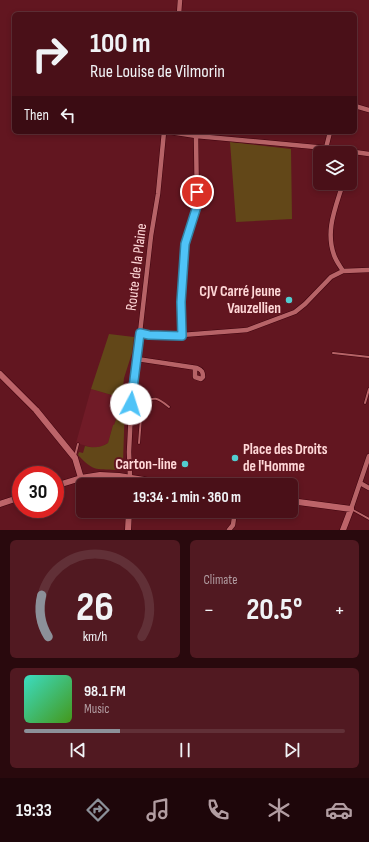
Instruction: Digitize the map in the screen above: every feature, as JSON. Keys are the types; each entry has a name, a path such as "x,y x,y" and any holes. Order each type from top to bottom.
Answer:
{"street":[{"path":"179,12 180,0"},
{"path":"357,107 369,110"},
{"name":"Route de la Plaine","path":"130,478 129,452 131,404 151,236 158,194 164,134"},
{"path":"183,134 313,147"},
{"path":"326,146 330,134"},
{"path":"182,336 181,302 185,244 197,206 196,136"},
{"path":"357,152 369,154"},
{"path":"342,190 331,222 330,232 334,255 343,271"},
{"path":"140,333 149,335 182,336 247,330 295,312 305,304 331,277 343,271 369,270"},
{"path":"137,359 195,369"},
{"path":"0,374 36,410 75,458 81,478 100,475 130,478"},
{"path":"343,530 369,456"},
{"path":"64,483 76,480"},
{"path":"360,483 369,488"},
{"path":"0,504 12,500"},
{"path":"298,502 350,509"},
{"path":"128,518 128,530"},
{"path":"229,530 234,528 235,518"}],"lane":[{"path":"333,352 369,357"},
{"path":"365,403 369,389"},
{"path":"131,404 142,405 151,398 156,398 160,399 169,407"},
{"path":"139,443 142,405"},
{"path":"75,458 78,444"},
{"path":"350,509 369,520"}],"shaded area":[{"path":"230,142 291,149 292,219 236,222"},
{"path":"109,334 134,337 132,353 124,378 122,398 91,389"},
{"path":"91,389 122,398 123,400 113,425 108,443 94,448 76,443"},
{"path":"122,403 125,403 123,462 118,464 116,470 91,467 78,455 79,452 83,453 85,446 97,447 108,443 113,425"}],"place":[{"name":"CJV Carré Jeune Vauzellien","path":"289,300"},
{"name":"Place des Droits de l'Homme","path":"235,458"},
{"name":"Carton-line","path":"185,464"}],"route":[{"path":"131,404 140,333 149,335 182,336 181,302 185,244 197,206 197,192"}]}
